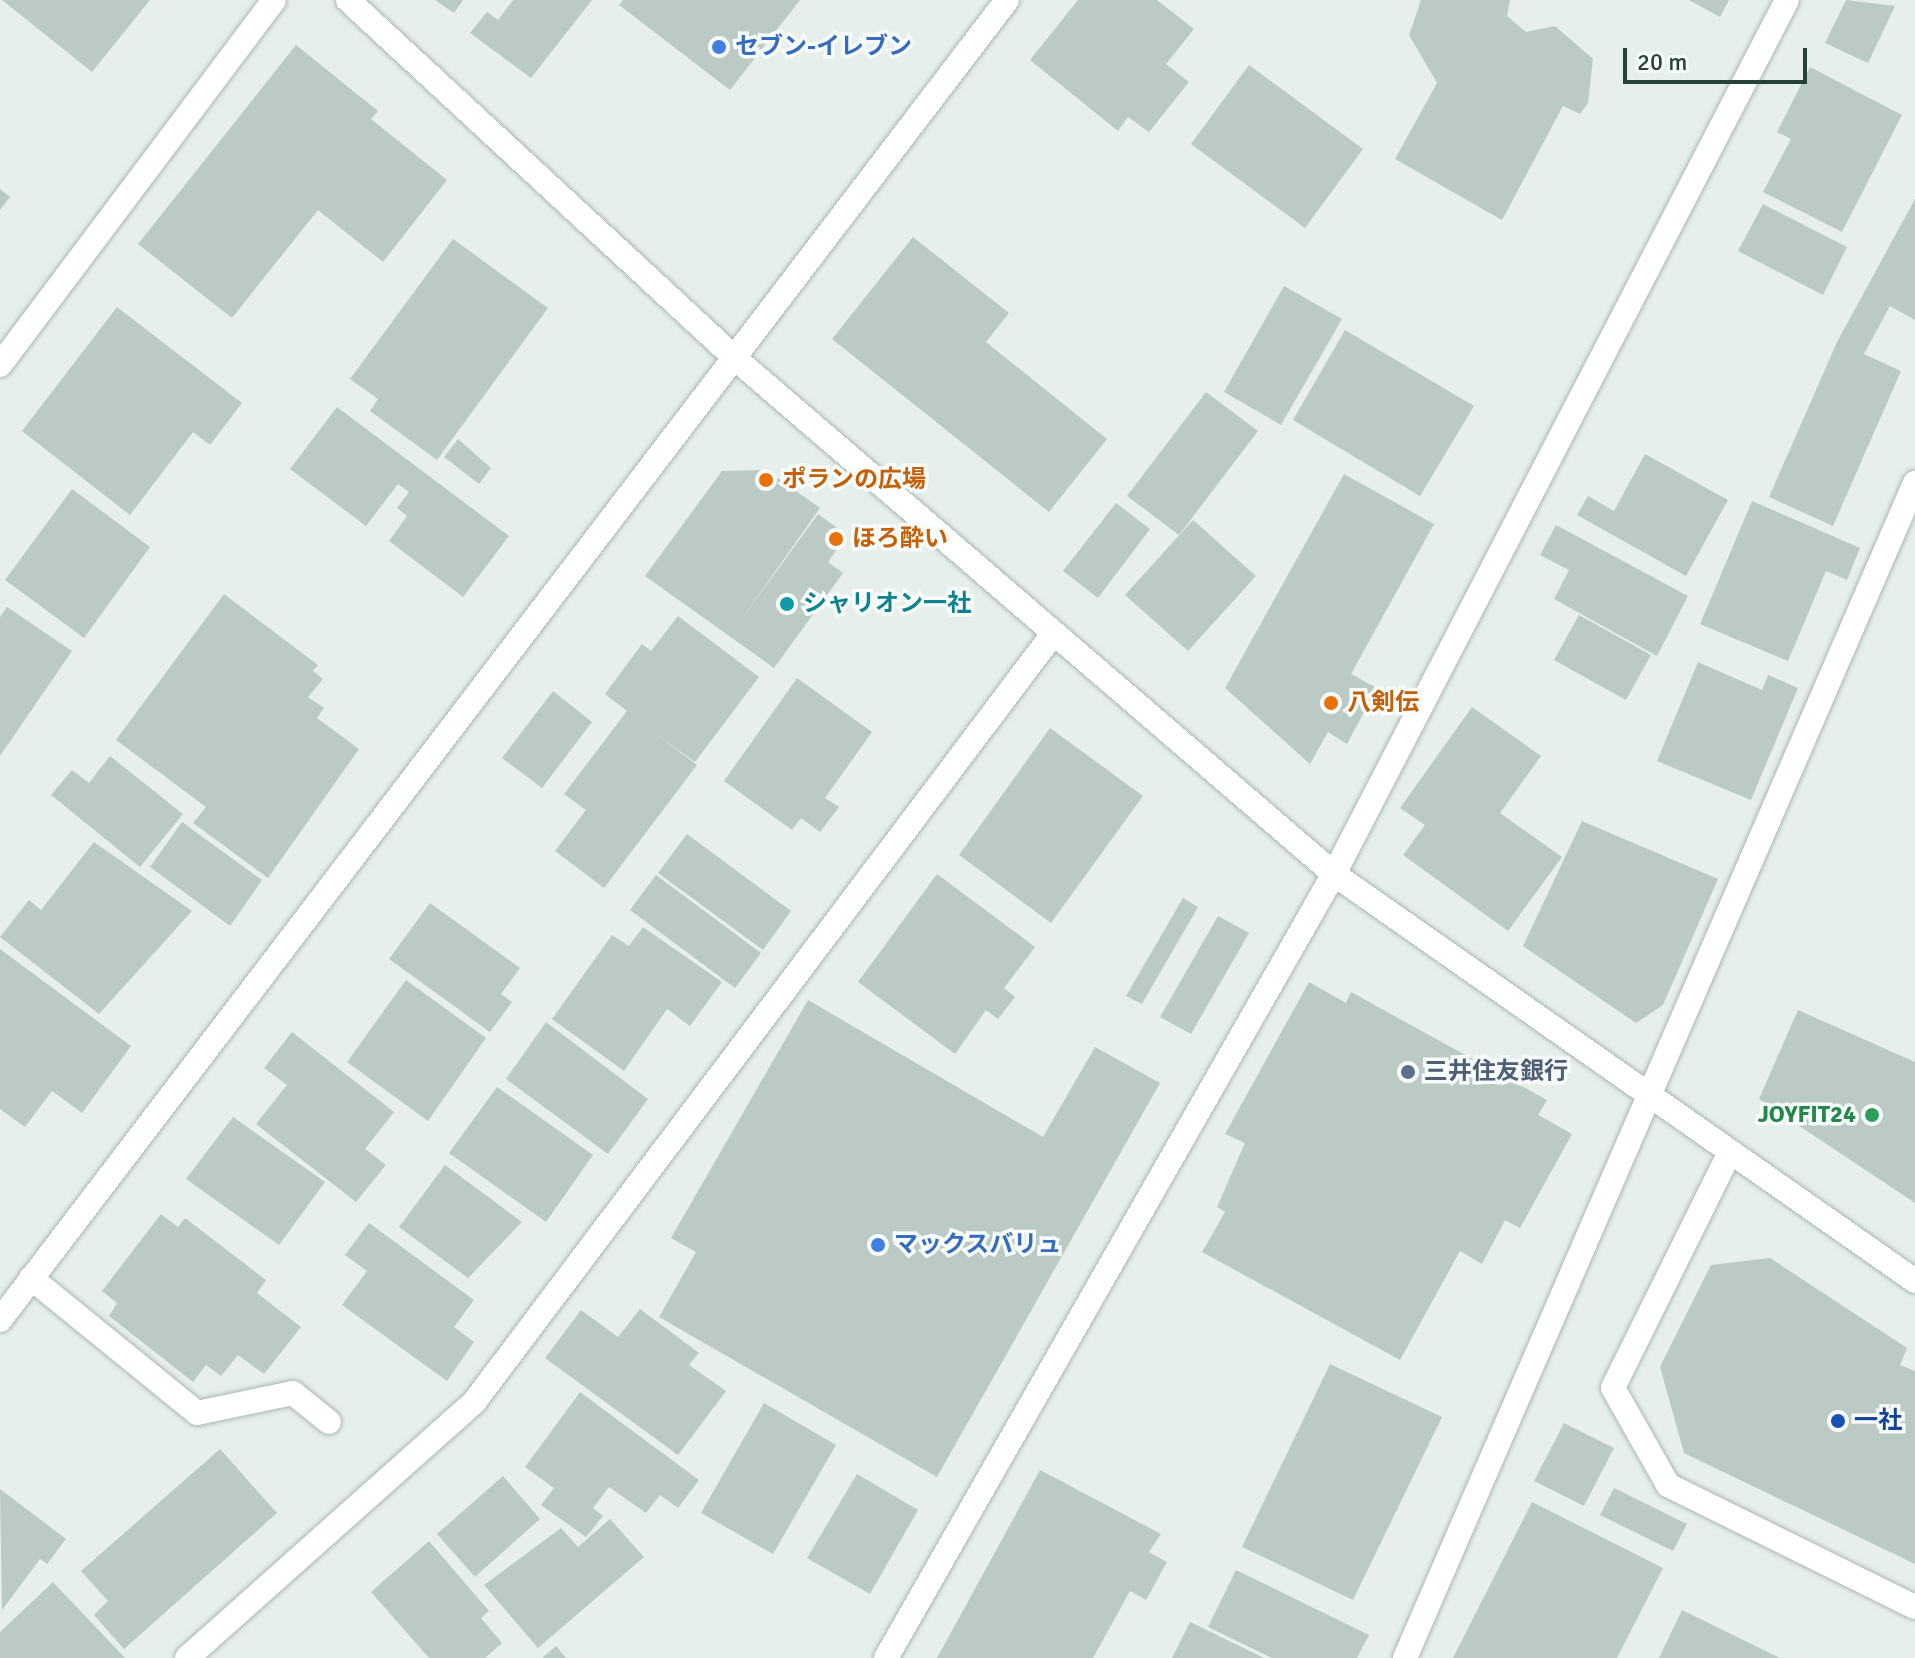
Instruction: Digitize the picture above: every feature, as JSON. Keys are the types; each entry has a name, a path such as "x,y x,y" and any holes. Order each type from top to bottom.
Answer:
{"street":[{"path":"0,365 274,0"},
{"path":"348,0 737,360 1334,874 1651,1092 1730,1152 1915,1281"},
{"path":"0,1320 737,360 1007,0"},
{"path":"886,1658 1334,874 1787,0"},
{"path":"1405,1658 1915,483"},
{"path":"187,1658 475,1401 1053,634"},
{"path":"1730,1152 1613,1388 1668,1485 1915,1607"},
{"path":"31,1278 197,1413 293,1393 329,1422"}],"building":[{"path":"2,0 150,0 92,72"},
{"path":"435,0 463,0 454,13"},
{"path":"513,0 592,0 531,78 470,33 487,12 498,20"},
{"name":"セブン-イレブン","path":"623,0 800,0 730,90 619,5"},
{"path":"1078,0 1157,0 1194,29 1166,64 1189,82 1149,132 1128,117 1118,131 1030,60"},
{"path":"1421,0 1510,0 1507,16 1526,32 1555,26 1593,59 1588,103 1580,114 1563,106 1502,220 1395,159 1437,83 1409,35"},
{"path":"1689,0 1729,0 1720,17"},
{"path":"1846,0 1895,6 1868,63 1825,43"},
{"path":"296,45 378,111 371,119 447,180 383,262 318,210 232,318 138,244"},
{"path":"1249,65 1363,149 1305,228 1191,144"},
{"path":"1810,67 1902,115 1842,232 1763,192 1791,139 1777,132"},
{"path":"0,189 10,197 0,210"},
{"path":"1915,199 1915,320 1890,306 1864,354 1901,371 1833,526 1769,497 1837,342"},
{"path":"1763,204 1847,247 1823,295 1738,251"},
{"path":"913,237 1009,313 986,342 1107,439 1049,512 832,339"},
{"path":"453,239 548,308 437,460 370,411 378,399 350,379"},
{"path":"1284,286 1342,319 1281,425 1224,392"},
{"path":"117,307 242,403 210,445 193,432 130,515 22,431"},
{"path":"1345,330 1474,406 1420,496 1293,420"},
{"path":"1206,392 1258,431 1179,535 1127,496"},
{"path":"337,407 509,536 463,597 389,541 407,516 397,508 409,492 398,484 366,526 290,469"},
{"path":"458,439 491,468 479,484 444,457"},
{"path":"1645,454 1728,500 1686,576 1577,515 1588,496 1614,511"},
{"path":"766,470 820,508 739,623 818,514 847,535 828,562 843,573 774,668 645,576 722,471"},
{"path":"1344,474 1434,524 1351,674 1377,688 1347,744 1328,732 1310,764 1225,688"},
{"path":"72,489 150,547 84,638 5,580"},
{"path":"1752,501 1860,548 1847,580 1826,571 1788,661 1700,624"},
{"path":"1116,503 1150,529 1098,598 1063,571"},
{"path":"1193,520 1256,576 1188,651 1125,595"},
{"path":"1556,525 1688,596 1657,656 1554,599 1569,570 1540,555"},
{"path":"224,594 318,665 313,671 323,679 308,697 324,708 317,718 359,749 268,878 193,823 206,807 116,740"},
{"path":"7,607 72,651 0,756 0,617"},
{"path":"1579,615 1651,655 1626,700 1554,660"},
{"path":"678,616 759,677 695,762 656,734 697,765 604,888 555,851 586,810 564,794 627,711 605,694 642,644 651,651"},
{"path":"1698,662 1762,690 1768,675 1798,688 1751,800 1657,761"},
{"path":"797,678 872,732 825,798 839,807 820,832 801,818 792,830 724,781"},
{"path":"553,691 592,722 542,788 502,758"},
{"path":"1472,707 1541,756 1500,813 1562,857 1508,931 1403,855 1425,825 1400,808"},
{"path":"1050,728 1143,796 1051,923 959,855"},
{"path":"110,756 183,814 140,867 51,795 72,770 89,783"},
{"path":"1582,821 1718,879 1663,1005 1636,1023 1523,946"},
{"path":"182,822 262,880 230,926 150,867"},
{"path":"687,834 791,911 763,950 658,873"},
{"path":"94,842 192,911 99,1014 0,937 29,900 41,910"},
{"path":"937,874 1035,947 1004,988 1015,997 998,1019 986,1010 955,1054 858,982"},
{"path":"656,875 761,953 735,988 630,910"},
{"path":"1183,898 1198,907 1142,1004 1126,996"},
{"path":"430,903 520,968 501,994 512,1002 490,1032 389,959"},
{"path":"1218,916 1249,933 1191,1034 1160,1017"},
{"path":"643,927 722,982 690,1026 667,1009 624,1071 552,1019 612,935 629,946"},
{"path":"0,949 131,1046 82,1113 52,1091 25,1127 0,1109"},
{"path":"406,980 486,1038 428,1121 347,1062"},
{"path":"1309,982 1346,1003 1351,992 1547,1100 1538,1115 1572,1134 1520,1228 1505,1220 1482,1264 1460,1251 1400,1360 1202,1252 1225,1212 1217,1207 1245,1143 1225,1134"},
{"name":"マックスバリュ","path":"808,1000 1043,1137 1095,1047 1160,1083 937,1477 659,1317 696,1252 671,1238"},
{"path":"1798,1010 1915,1062 1915,1203 1759,1099"},
{"path":"546,1022 648,1099 608,1154 506,1079"},
{"path":"292,1032 394,1112 365,1149 386,1165 356,1202 256,1124 287,1085 264,1068"},
{"path":"497,1087 593,1155 546,1222 449,1153"},
{"path":"233,1117 325,1182 279,1245 186,1179"},
{"path":"445,1165 522,1222 468,1278 399,1227"},
{"path":"161,1214 178,1227 185,1218 266,1280 257,1293 301,1327 264,1374 238,1355 221,1376 206,1365 193,1382 109,1316 117,1303 102,1291"},
{"path":"369,1223 474,1300 454,1327 474,1342 447,1381 342,1305 367,1271 345,1255"},
{"path":"1770,1258 1907,1348 1900,1365 1915,1371 1915,1564 1684,1453 1660,1367 1711,1265"},
{"path":"640,1309 699,1353 689,1365 726,1391 678,1455 545,1358 581,1310 618,1337"},
{"path":"1330,1364 1442,1417 1353,1600 1242,1547"},
{"path":"580,1392 699,1480 678,1508 660,1495 646,1513 609,1487 593,1508 603,1516 586,1537 541,1505 554,1488 525,1467"},
{"path":"764,1403 836,1445 773,1554 701,1513"},
{"path":"1564,1423 1614,1448 1584,1506 1534,1481"},
{"path":"220,1449 277,1513 124,1649 94,1615 108,1601 81,1571"},
{"path":"1040,1470 1161,1534 1149,1552 1167,1562 1146,1600 1130,1591 1093,1658 937,1658"},
{"path":"857,1474 918,1510 870,1594 807,1558"},
{"path":"503,1476 540,1519 475,1577 437,1534"},
{"path":"1614,1488 1687,1524 1673,1551 1600,1515"},
{"path":"0,1489 66,1539 47,1564 40,1559 2,1610"},
{"path":"1532,1502 1663,1568 1617,1658 1453,1658"},
{"path":"610,1519 644,1557 538,1648 484,1585 561,1528 578,1547"},
{"path":"429,1541 489,1611 481,1618 502,1643 485,1658 429,1658 371,1592"},
{"path":"1236,1570 1369,1635 1357,1658 1272,1658 1208,1627"},
{"path":"53,1582 125,1658 0,1658 0,1632"},
{"path":"1682,1610 1780,1658 1659,1658"},
{"path":"1190,1622 1264,1658 1172,1658"},
{"path":"556,1646 566,1658 542,1658"}],"place":[{"name":"セブン-イレブン","path":"719,47"},
{"name":"ポランの広場","path":"766,480"},
{"name":"ほろ酔い","path":"836,539"},
{"name":"シャリオン一社","path":"787,604"},
{"name":"八剣伝","path":"1331,703"},
{"name":"三井住友銀行","path":"1408,1072"},
{"name":"JOYFIT24","path":"1872,1115"},
{"name":"マックスバリュ","path":"878,1245"},
{"name":"一社","path":"1838,1421"}]}
